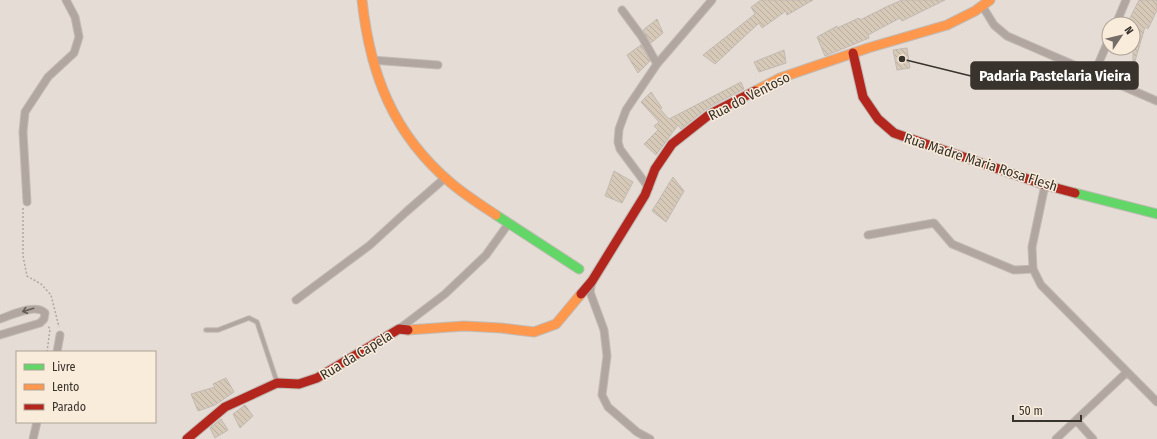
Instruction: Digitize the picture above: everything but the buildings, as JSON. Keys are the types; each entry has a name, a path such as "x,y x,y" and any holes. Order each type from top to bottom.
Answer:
{"street":[{"path":"26,202 22,132 25,112 48,77 74,53 79,37 75,17 66,0"},
{"path":"362,0 372,60 384,93 402,130 426,159 445,178 475,201 579,269"},
{"path":"649,188 620,149 618,142 619,129 626,110 657,64 712,0"},
{"name":"Rua do Ventoso","path":"592,281 649,188 655,169 672,144 710,114 780,78 853,53 947,25 983,7 990,0"},
{"path":"1119,16 1126,0"},
{"path":"983,7 994,25 1007,36 1157,101"},
{"path":"622,10 642,37 657,64"},
{"name":"Rua Madre Maria Rosa Flesh","path":"853,53 863,97 878,119 894,133 1045,185 1157,214"},
{"path":"1094,74 1102,56"},
{"path":"372,60 438,65"},
{"path":"296,300 370,245 445,178"},
{"path":"1045,185 1032,247 1033,269 1041,285 1157,402"},
{"path":"398,329 445,294 486,255 509,223"},
{"path":"868,235 934,223 952,244 1014,270 1033,269"},
{"path":"592,281 590,292 604,330 607,356 602,395 608,407 637,432 650,439"},
{"name":"Rua da Capela","path":"187,439 225,407 277,383 299,384 317,378 398,329 414,330 464,326 534,332 556,324 592,281"},
{"path":"0,319 35,308 42,309 45,313 44,319 40,322 0,335"},
{"path":"57,351 60,335"},
{"path":"1056,439 1127,372"},
{"path":"1076,420 1093,439"},
{"path":"33,439 37,423"}],"lane":[{"path":"206,330 218,330 249,318 257,322 277,383"}],"path":[{"path":"26,202 23,207 23,256 27,276 41,284 50,295 57,318 60,335"},
{"path":"44,319 50,329 47,351"}],"traffic: fast":[{"path":"1075,193 1157,214"},
{"path":"496,215 579,269"}],"traffic: slow":[{"path":"362,0 371,53 378,78 399,123 431,164 451,183 496,215"},
{"path":"755,91 780,78 868,48 947,25 975,11 990,0"},
{"path":"408,330 464,326 534,332 556,324 581,294"}],"traffic: jam":[{"path":"853,53 863,97 878,119 894,133 1045,185 1075,193"},
{"path":"581,294 592,281 645,195 655,169 672,144 710,114 755,91"},
{"path":"187,439 225,407 277,383 299,384 317,378 399,329 408,330"}],"place":[{"name":"Padaria Pastelaria Vieira","path":"902,59"}]}
